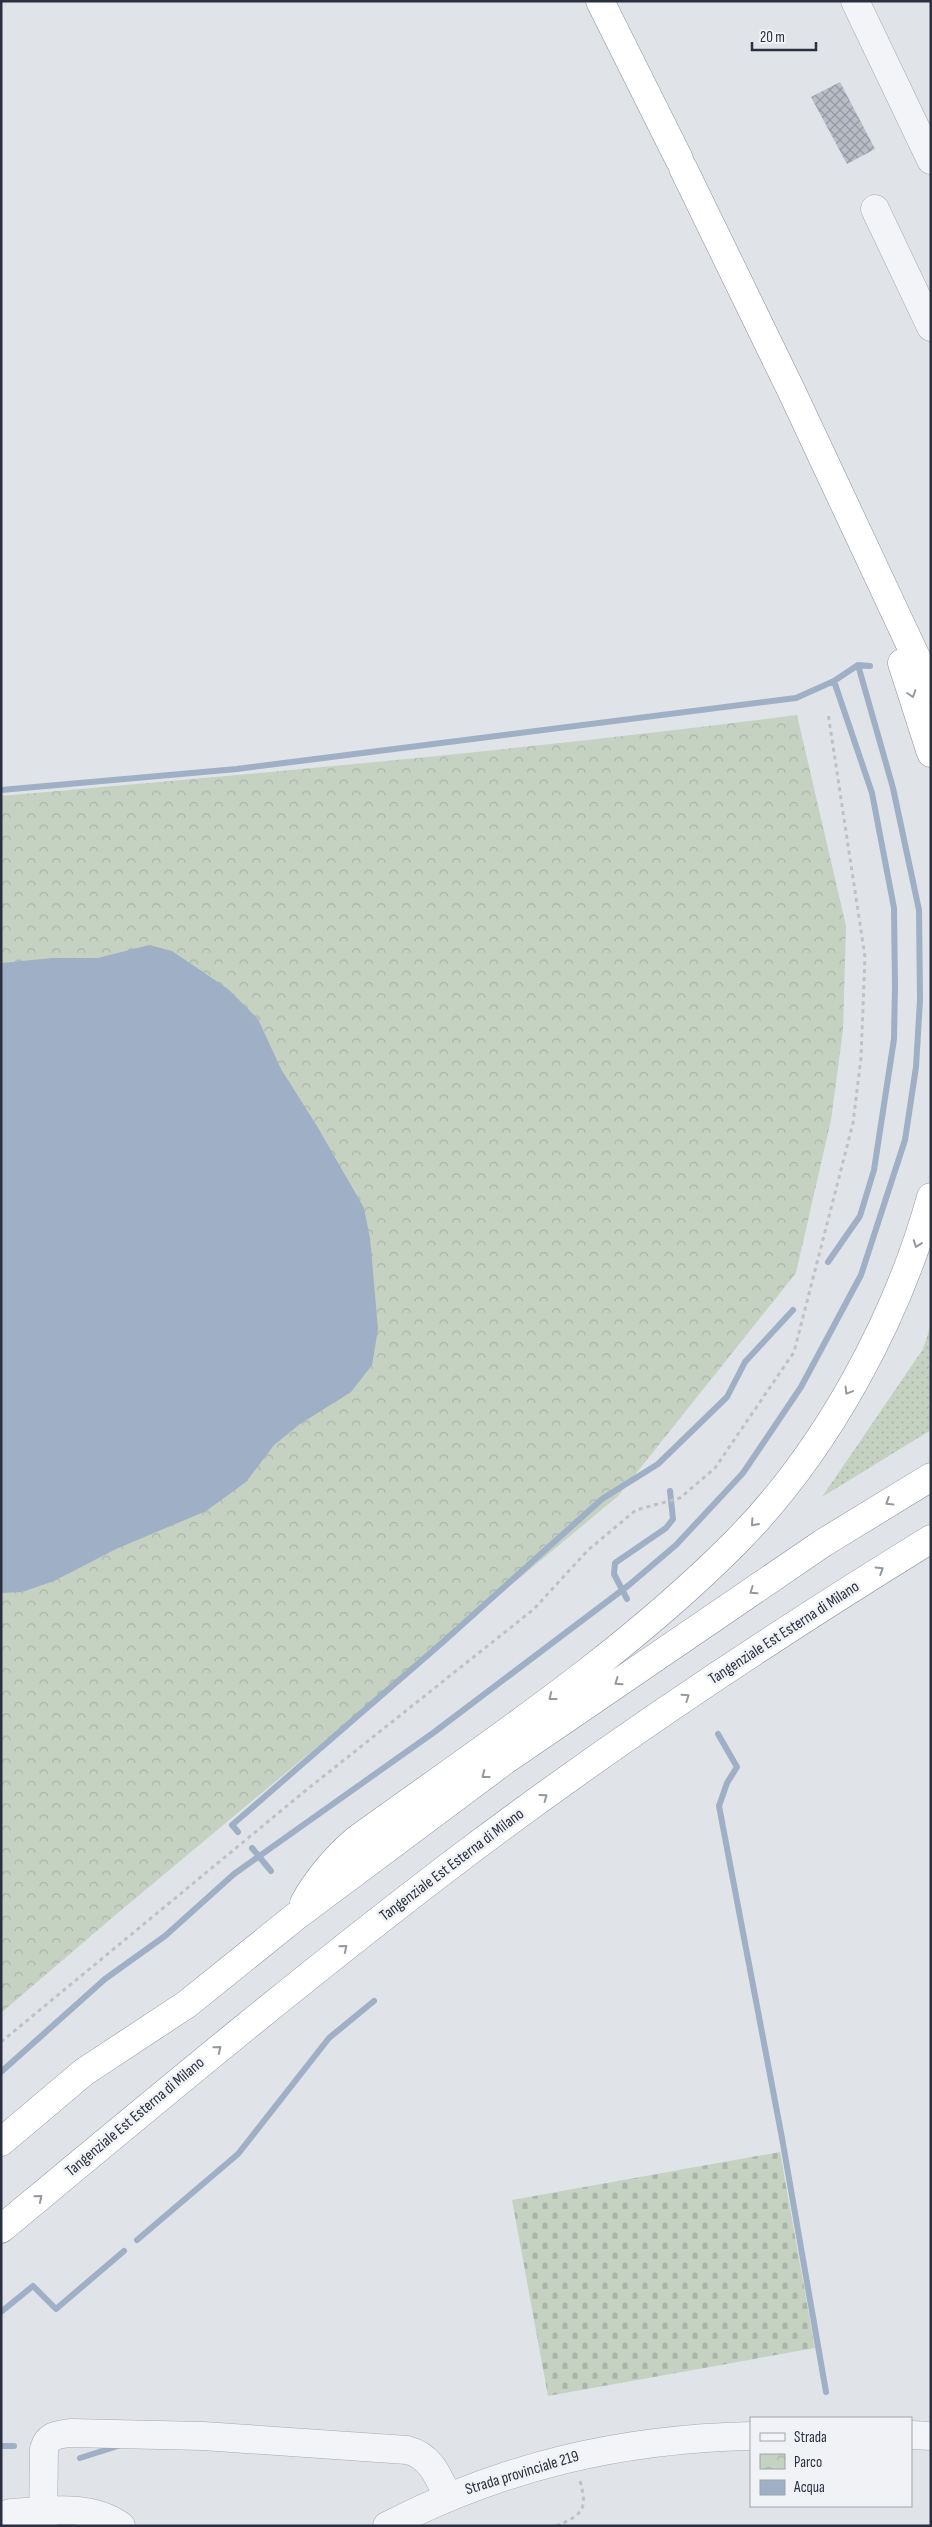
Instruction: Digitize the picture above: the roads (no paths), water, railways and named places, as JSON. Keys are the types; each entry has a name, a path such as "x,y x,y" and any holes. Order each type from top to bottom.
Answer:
{"highway":[{"path":"600,1 681,163 931,689"},
{"path":"865,548 931,655"},
{"path":"865,548 931,753"},
{"path":"295,1917 318,1879 334,1859 356,1840 543,1704 686,1591 738,1540 774,1499 824,1430 862,1368 893,1307 919,1239 931,1197"},
{"path":"1,2142 84,2072 188,2004 295,1917 504,1762 661,1652 823,1543 931,1477"},
{"name":"Tangenziale Est Esterna di Milano","path":"1,2229 232,2037 470,1851 646,1724 836,1598 931,1539"}],"street":[{"path":"855,1 931,160"},
{"path":"875,210 929,318"},
{"path":"43,2518 43,2460 47,2440 54,2435 70,2433 203,2436 407,2450 418,2452 434,2468 448,2497"},
{"path":"912,2435 931,2436"},
{"name":"Strada provinciale 219","path":"387,2526 448,2497 505,2475 574,2456 665,2442 750,2436"},
{"path":"1,2516 11,2513 43,2518 73,2510 94,2513 121,2526"}],"water":[{"path":"149,945 172,951 228,989 258,1019 281,1069 317,1126 364,1208 370,1238 378,1329 372,1365 351,1392 300,1424 274,1445 246,1482 206,1511 116,1549 54,1581 22,1592 1,1593 1,963 53,958 98,958"}],"waterway":[{"path":"1,790 237,769 796,698 834,681 858,665 870,666"},
{"path":"1,2072 105,1979 165,1936 234,1874 433,1733 629,1585 676,1545 743,1473 801,1387 861,1275 905,1140 916,1067 920,1000 919,910 893,788 858,665"},
{"path":"828,1262 860,1216 874,1170 894,1039 895,986 894,908 872,793 834,681"},
{"path":"238,1832 232,1825 443,1642 602,1499 658,1464 727,1397 745,1362 793,1310"},
{"path":"627,1599 614,1574 615,1563 666,1528 673,1519 670,1491"},
{"path":"718,1734 737,1767 727,1783 719,1806 782,2138 826,2392"},
{"path":"252,1848 271,1871"},
{"path":"137,2240 238,2154 329,2038 374,2001"},
{"path":"1,2312 33,2286 56,2309 124,2251"},
{"path":"80,2458 121,2445"},
{"path":"1,2446 14,2446"}]}
